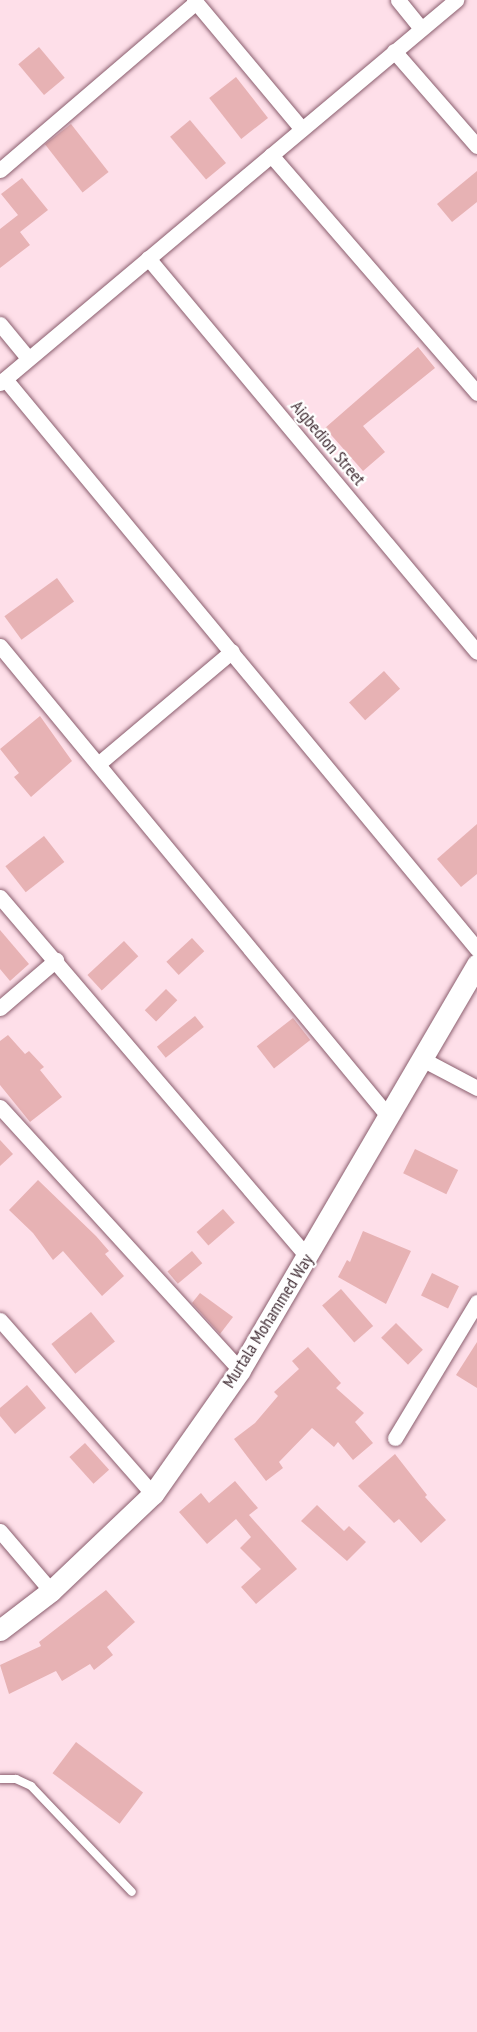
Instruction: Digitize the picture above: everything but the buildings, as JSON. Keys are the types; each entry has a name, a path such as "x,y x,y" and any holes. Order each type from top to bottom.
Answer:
{"street":[{"path":"398,0 421,28"},
{"path":"456,0 3,381 232,651 477,949"},
{"path":"0,170 195,1 302,129"},
{"path":"394,51 477,146"},
{"path":"271,155 477,393"},
{"name":"Aigbedion Street","path":"148,258 477,652"},
{"path":"0,324 28,358"},
{"path":"0,646 389,1118"},
{"path":"98,764 232,651"},
{"path":"0,897 308,1257"},
{"path":"0,1008 56,960"},
{"name":"Murtala Mohammed Way","path":"0,1630 51,1591 153,1494 240,1370 477,964"},
{"path":"422,1059 477,1088"},
{"path":"0,1107 240,1370"},
{"path":"395,1438 477,1302"},
{"path":"0,1320 153,1494"},
{"path":"0,1531 51,1591"}],"lane":[{"path":"0,1779 16,1779 31,1786 132,1892"}]}
